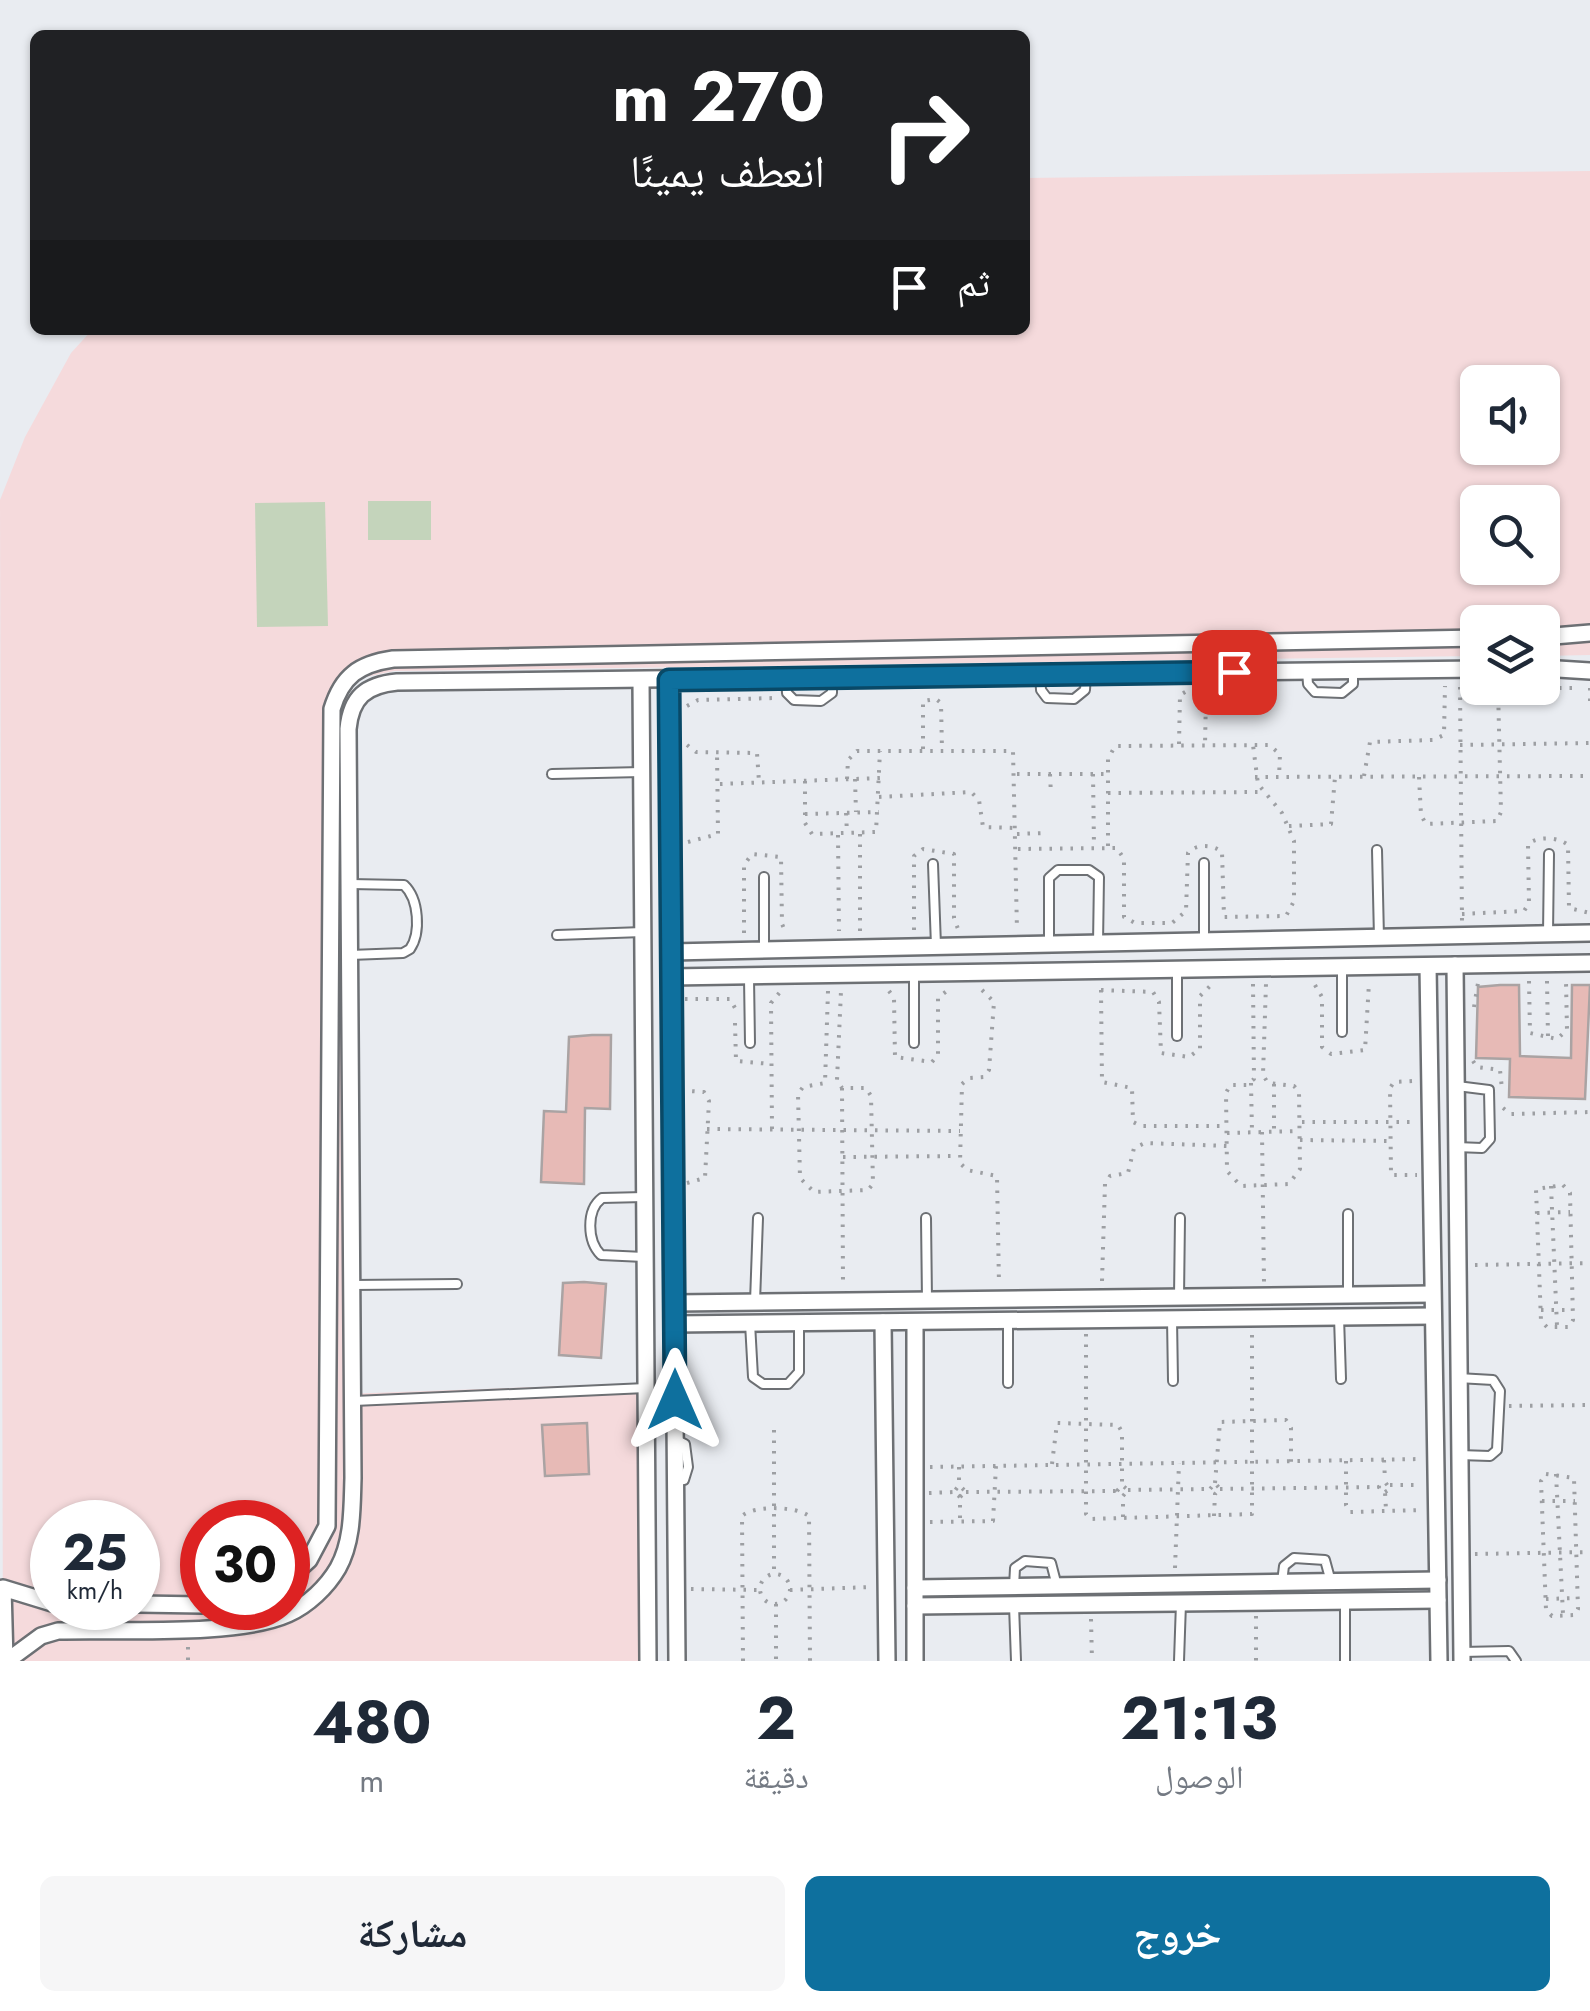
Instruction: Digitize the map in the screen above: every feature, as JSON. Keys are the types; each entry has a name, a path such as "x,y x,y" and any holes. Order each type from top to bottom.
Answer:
{"street":[{"path":"1560,636 1590,633"},
{"path":"310,1558 327,1526 332,709 338,688 352,671 393,659 1460,638"},
{"path":"976,648 978,675"},
{"path":"6,1661 40,1636 58,1631 252,1623 287,1614 317,1595 338,1567 350,1533 354,1402 348,729 350,709 361,693 378,684 398,682 1460,669"},
{"path":"1560,669 1590,671"},
{"path":"641,680 648,1661"},
{"path":"669,680 677,1661"},
{"path":"672,952 1590,934"},
{"path":"672,977 1590,964"},
{"path":"1455,965 1462,1656"},
{"path":"1428,966 1439,1661"},
{"path":"331,1084 351,1084"},
{"path":"674,1303 1432,1294"},
{"path":"674,1324 1433,1316"},
{"path":"884,1322 887,1661"},
{"path":"915,1322 915,1661"},
{"path":"915,1597 1014,1587 1438,1580"},
{"path":"6,1661 3,1588 30,1597"},
{"path":"915,1597 1014,1604 1438,1600"}],"lane":[{"path":"1040,674 1043,695 1074,699 1085,690 1086,674"},
{"path":"786,678 790,697 826,700 832,693 832,678"},
{"path":"552,774 642,772"},
{"path":"1376,850 1379,938"},
{"path":"1548,934 1549,854"},
{"path":"933,864 936,946"},
{"path":"1204,864 1204,941"},
{"path":"1049,944 1050,878 1058,870 1090,870 1098,877 1098,944"},
{"path":"764,876 764,950"},
{"path":"350,884 404,885 415,900 416,935 415,943 403,952 350,955"},
{"path":"556,936 642,932"},
{"path":"1342,967 1342,1032"},
{"path":"1177,969 1177,1036"},
{"path":"914,973 914,1043"},
{"path":"749,976 750,1043"},
{"path":"1456,1086 1485,1087 1490,1095 1488,1143 1482,1148 1456,1147"},
{"path":"644,1197 602,1198 591,1214 592,1244 601,1255 645,1257"},
{"path":"1348,1214 1348,1295"},
{"path":"755,1302 758,1218"},
{"path":"926,1218 927,1300"},
{"path":"1179,1297 1180,1218"},
{"path":"353,1285 457,1284"},
{"path":"1339,1317 1340,1379"},
{"path":"1172,1319 1173,1381"},
{"path":"1008,1320 1008,1383"},
{"path":"750,1324 752,1377 764,1384 788,1384 800,1372 799,1323"},
{"path":"1458,1378 1493,1380 1500,1390 1497,1450 1490,1456 1458,1455"},
{"path":"354,1402 646,1388"},
{"path":"1282,1582 1288,1561 1306,1558 1325,1560 1331,1582"},
{"path":"1014,1587 1015,1568 1025,1561 1051,1563 1057,1586"},
{"path":"1344,1601 1346,1661"},
{"path":"1179,1661 1181,1603"},
{"path":"1014,1604 1016,1661"},
{"path":"1462,1656 1509,1651 1516,1661"}],"path":[{"path":"1364,776 1365,751 1370,742 1432,740 1444,735 1445,686"},
{"path":"1560,688 1590,688 1590,704"},
{"path":"1178,744 1180,696 1200,690 1206,696 1205,744"},
{"path":"685,712 686,706 698,700 790,697"},
{"path":"923,750 922,702 928,699 940,703 942,750"},
{"path":"1460,705 1462,936"},
{"path":"1419,777 1422,820 1432,825 1497,821 1498,705"},
{"path":"686,729 690,751 757,753 758,782"},
{"path":"1460,745 1590,743"},
{"path":"1108,847 1108,774 1110,752 1115,746 1274,746 1280,754 1279,776"},
{"path":"847,780 852,753 1010,750 1015,755 1020,919 1017,930 1012,930"},
{"path":"805,781 805,814 812,834 876,832 880,812 880,751"},
{"path":"686,846 696,836 718,834 717,752"},
{"path":"1016,774 1108,774"},
{"path":"1050,774 1051,795"},
{"path":"1094,774 1094,848"},
{"path":"1255,777 1590,776"},
{"path":"1289,826 1331,824 1335,777"},
{"path":"718,784 880,778"},
{"path":"856,779 856,812"},
{"path":"880,796 971,792 979,800 983,827 1044,832"},
{"path":"1108,793 1263,792"},
{"path":"846,812 847,835"},
{"path":"805,814 880,812"},
{"path":"860,834 860,935"},
{"path":"838,836 839,935"},
{"path":"903,934 910,934 916,923 914,856 923,849 954,854 955,925 968,931"},
{"path":"741,938 744,865 752,854 781,857 782,924 790,936"},
{"path":"826,936 874,934"},
{"path":"1473,1024 1474,988 1486,980"},
{"path":"1514,981 1546,982 1548,1038"},
{"path":"1529,981 1530,1034 1548,1038 1565,1034 1566,982 1578,981"},
{"path":"1309,983 1320,990 1322,1046 1331,1054 1365,1050 1366,990 1373,983"},
{"path":"1252,1132 1253,984"},
{"path":"1251,1083 1226,1088 1226,1171 1234,1184 1295,1182 1300,1169 1297,1088 1274,1084 1264,1075 1266,984"},
{"path":"1240,985 1280,984"},
{"path":"1213,986 1200,996 1200,1049 1190,1057 1161,1052 1160,1002 1153,992 1101,990 1102,1077 1106,1085 1132,1088 1136,1125 1226,1126"},
{"path":"882,989 894,998 896,1057 932,1062 938,1054 938,998 950,990"},
{"path":"828,990 825,1083 800,1090 802,1185 814,1192 872,1188 870,1092 842,1088"},
{"path":"841,990 836,1080 842,1088 844,1301"},
{"path":"813,991 854,990"},
{"path":"966,990 988,992 994,1002 989,1070 984,1078 970,1078 962,1084 960,1156 967,1170 993,1173 998,1182 999,1300"},
{"path":"772,1130 771,1003 784,991"},
{"path":"677,999 730,1000 735,1008 736,1061 772,1064"},
{"path":"1472,1060 1480,1068 1500,1070 1506,1114 1590,1112"},
{"path":"1417,1095 1417,1081 1394,1082 1392,1177 1417,1174"},
{"path":"1274,1084 1274,1132"},
{"path":"1417,1108 1417,1140"},
{"path":"1300,1122 1417,1122"},
{"path":"707,1129 960,1132"},
{"path":"1226,1133 1300,1131"},
{"path":"1262,1132 1264,1296"},
{"path":"1300,1140 1391,1140"},
{"path":"1102,1298 1106,1180 1128,1173 1134,1148 1145,1143 1227,1146"},
{"path":"842,1157 960,1156"},
{"path":"1551,1186 1557,1327"},
{"path":"1536,1189 1569,1189 1570,1212 1571,1326 1544,1326 1536,1189"},
{"path":"1537,1213 1570,1212"},
{"path":"1457,1266 1590,1263"},
{"path":"1541,1310 1573,1310"},
{"path":"1086,1320 1086,1514 1090,1519 1123,1520 1249,1516 1253,1489 1252,1318"},
{"path":"1499,1406 1590,1406"},
{"path":"1214,1518 1220,1422 1290,1424 1291,1462"},
{"path":"1052,1465 1054,1426 1086,1423 1121,1428 1122,1485 1117,1491"},
{"path":"774,1430 774,1573"},
{"path":"915,1468 1436,1459"},
{"path":"1346,1460 1350,1512 1436,1509"},
{"path":"1384,1460 1386,1511"},
{"path":"1175,1584 1179,1463"},
{"path":"958,1466 960,1485 966,1492"},
{"path":"915,1522 993,1522 996,1466"},
{"path":"1556,1474 1563,1616"},
{"path":"1556,1474 1574,1478 1576,1501 1576,1615 1549,1615 1542,1478 1556,1474"},
{"path":"1122,1485 1128,1490 1215,1491 1436,1484"},
{"path":"954,1492 960,1485"},
{"path":"1380,1487 1385,1492"},
{"path":"1123,1520 1123,1496 1128,1490"},
{"path":"960,1497 966,1492 1085,1491 1117,1491 1123,1496"},
{"path":"915,1493 954,1492 960,1497"},
{"path":"960,1497 960,1522"},
{"path":"1542,1501 1576,1501"},
{"path":"743,1661 742,1516 751,1509 806,1511 810,1516 810,1661"},
{"path":"1460,1554 1590,1552"},
{"path":"774,1573 786,1578 790,1590 786,1600 776,1604 764,1600 759,1590 763,1578 774,1573"},
{"path":"790,1590 886,1586"},
{"path":"676,1589 759,1590"},
{"path":"1546,1599 1578,1598"},
{"path":"1255,1602 1256,1661"},
{"path":"776,1604 776,1661"},
{"path":"1091,1604 1092,1661"}],"shaded area":[{"path":"1590,171 1590,655 1560,656 1560,605 1460,605 1460,656 394,671 361,678 344,697 340,718 343,1394 647,1383 649,1661 3,1661 0,500 25,437 71,353 87,335 1030,335 1030,178"}],"green space":[{"path":"368,501 431,501 431,540 368,540"},
{"path":"325,502 328,626 257,627 255,503"}],"building":[{"path":"1519,985 1520,1056 1571,1058 1572,985 1590,985 1585,1099 1509,1097 1510,1059 1476,1058 1478,987"},
{"path":"611,1035 610,1109 585,1108 584,1184 541,1182 544,1111 566,1112 569,1037"},
{"path":"563,1283 606,1284 601,1358 559,1355"},
{"path":"587,1423 589,1474 545,1476 542,1425"}],"route":[{"path":"675,1400 669,680 1234,672"}]}
